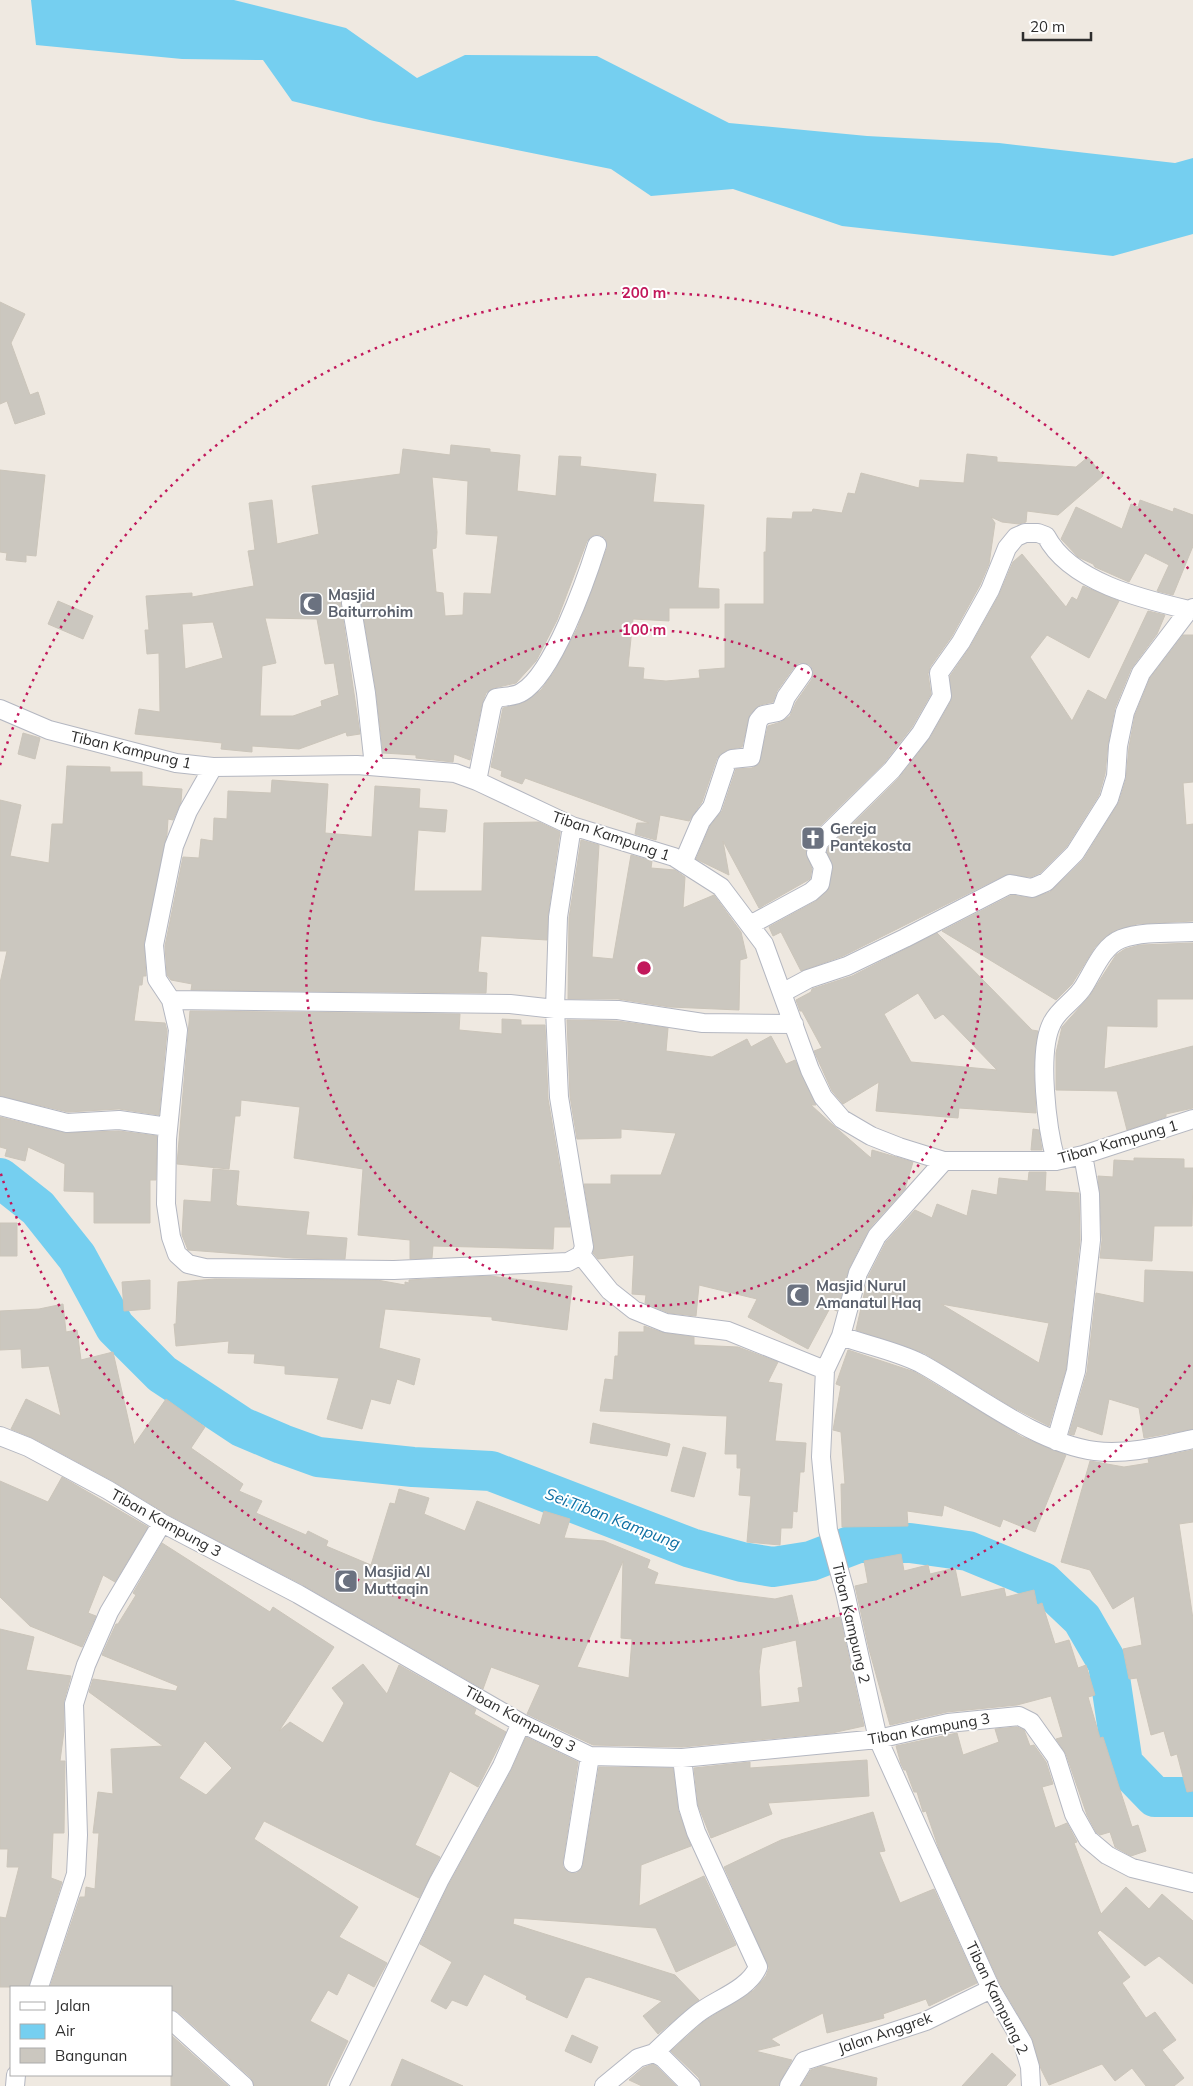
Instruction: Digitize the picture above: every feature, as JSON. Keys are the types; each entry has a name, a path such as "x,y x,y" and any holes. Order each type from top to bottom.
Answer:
{"street":[{"path":"750,925 811,892 820,884 824,867 816,853 819,842 892,770 920,733 942,696 939,673 961,642 990,590 1007,548 1016,537 1025,533 1038,533 1046,536 1054,551 1073,567 1112,587 1133,597 1191,609 1141,674 1125,712 1118,746 1116,776 1109,799 1075,853 1046,882 1032,888 1010,884 847,966 808,979 782,993"},
{"path":"477,781 492,706 496,698 516,695 525,691 542,672 582,593 597,545"},
{"path":"351,604 366,693 374,766"},
{"path":"683,863 701,821 712,807 727,762 732,759 751,757 758,721 763,715 778,712 782,708 786,697 803,673"},
{"name":"Tiban Kampung 1","path":"0,709 48,730 176,763 213,768 374,766 454,773 477,781 572,826 674,858 721,887 764,944 813,1077 823,1097 842,1120 871,1136 944,1161 1056,1161 1083,1155 1193,1119"},
{"path":"213,768 188,811 174,846 154,945 157,979 170,1000 178,1030 168,1127 166,1204 171,1237 177,1254 188,1264 205,1268 229,1270 394,1270 568,1262 581,1255 584,1247 559,1097 555,1009 558,917 572,826"},
{"path":"1056,1161 1047,1118 1044,1084 1047,1035 1052,1021 1081,992 1109,947 1121,939 1134,936 1193,932"},
{"path":"170,1000 510,1004 555,1009 618,1010 703,1023 794,1024"},
{"path":"0,1106 67,1123 119,1120 168,1127"},
{"path":"1056,1442 1076,1371 1091,1240 1090,1194 1083,1155"},
{"name":"Tiban Kampung 2","path":"944,1161 877,1236 858,1273 841,1336 826,1370 820,1457 828,1530 845,1592 878,1739 991,1989 1023,2043 1030,2067 1031,2086"},
{"path":"581,1255 610,1291 634,1310 666,1323 728,1331 826,1370"},
{"path":"841,1336 918,1362 1056,1442 1096,1451 1145,1450 1193,1439"},
{"name":"Tiban Kampung 3","path":"0,1436 36,1451 162,1523 298,1594 521,1723 590,1756 682,1758 878,1739 948,1723 1019,1716 1031,1722 1056,1757 1074,1814 1088,1839 1107,1855 1132,1868 1193,1883"},
{"path":"39,1986 76,1874 78,1835 74,1704 86,1665 108,1612 162,1523"},
{"path":"339,2086 439,1881 502,1766 521,1723"},
{"path":"574,1863 590,1756"},
{"path":"604,2086 638,2058 654,2053 697,2014 745,1984 754,1975 758,1967 696,1832 688,1807 682,1758"},
{"name":"Jalan Anggrek","path":"789,2086 804,2061 926,2020 991,1989"},
{"path":"172,2021 244,2086"},
{"path":"654,2053 663,2058 692,2086"}],"water":[{"path":"31,0 234,0 346,28 417,78 465,55 597,56 729,123 867,136 999,143 1175,163 1193,158 1193,234 1113,256 842,226 733,189 651,196 611,169 374,121 292,101 263,60 182,59 36,45"}],"building":[{"path":"0,302 25,314 11,343 30,395 38,392 45,414 15,424 7,401 0,404"},
{"path":"451,445 490,449 490,452 520,455 517,491 556,496 559,456 581,457 580,466 656,474 653,502 704,505 698,588 719,589 719,608 669,608 669,621 633,619 628,667 644,668 643,679 666,681 700,678 699,670 725,668 725,604 764,604 764,552 766,552 767,518 792,519 793,512 812,512 813,509 842,513 848,493 855,494 861,473 919,488 920,480 964,483 967,454 997,457 997,462 1076,467 1088,457 1103,476 1058,515 1027,511 1026,522 1019,524 1002,522 991,517 995,523 989,564 980,585 952,636 930,667 928,674 931,694 912,727 884,763 811,835 806,851 812,869 810,879 759,908 723,841 729,875 696,859 710,826 722,811 736,769 752,768 759,764 768,726 781,722 790,716 796,702 812,679 813,669 809,664 799,663 795,666 777,691 773,702 760,705 750,714 742,747 727,750 717,758 702,802 689,821 660,815 656,840 635,834 637,823 649,823 525,778 522,784 501,776 502,771 491,767 503,708 523,703 541,690 554,672 577,629 607,548 605,538 600,535 594,535 587,541 557,620 536,661 516,683 494,688 486,693 470,760 454,754 453,762 416,758 416,755 383,753 376,691 361,601 359,596 350,592 344,595 341,605 360,734 347,736 346,732 299,749 252,746 252,752 221,749 222,743 135,734 139,709 160,712 159,653 147,654 145,630 149,630 146,596 192,593 192,597 254,586 248,551 255,550 249,503 272,500 277,544 319,534 312,486 400,474 403,449 450,455","holes":["432,477 468,481 466,534 498,536 491,594 464,593 463,615 445,616 443,593 436,592 432,549 436,548 437,532","265,618 317,619 325,664 334,663 339,695 321,701 322,706 293,716 260,716 262,666 276,663","213,622 223,658 185,669 182,624"]},
{"path":"0,470 45,475 36,556 26,555 26,562 6,560 7,553 0,552"},
{"path":"1140,500 1173,512 1174,508 1193,515 1193,546 1173,595 1157,591 1169,565 1145,553 1129,582 1078,557 1061,539 1076,507 1122,529 1131,504 1138,507"},
{"path":"1022,554 1066,607 1072,597 1077,600 1083,586 1119,601 1089,658 1047,635 1030,657 1072,721 1088,690 1106,700 1148,611 1165,615 1157,634 1131,669 1115,708 1108,744 1105,774 1099,795 1067,846 1040,873 1031,877 1005,875 843,956 801,971 781,932 773,936 769,927 816,901 827,891 833,869 827,852 828,848 899,778 930,738 951,701 950,676 970,647 999,595 1013,562"},
{"path":"58,601 93,616 83,639 48,624"},
{"path":"1183,635 1193,635 1193,782 1183,783 1186,825 1193,824 1193,921 1137,924 1110,933 1095,947 1072,984 1056,1000 942,931 1012,895 1031,898 1050,892 1083,860 1119,802 1126,779 1135,715 1150,678"},
{"path":"23,733 40,738 35,759 18,754"},
{"path":"67,766 110,767 110,772 142,772 142,786 182,789 181,802 173,820 168,819 167,834 144,943 146,976 143,976 142,985 139,985 134,1021 165,1023 167,1031 159,1115 119,1109 68,1112 0,1096 0,983 7,951 0,951 0,800 21,805 10,856 49,863 52,824 63,824"},
{"path":"272,780 328,784 325,833 372,837 375,786 420,789 419,808 447,810 445,832 418,830 414,891 482,891 484,823 539,822 560,832 548,915 547,940 481,936 478,972 487,973 486,993 191,990 192,984 171,980 167,975 165,946 183,857 199,858 201,839 213,841 214,818 227,819 228,791 271,793"},
{"path":"581,840 599,845 592,957 613,959 631,855 652,861 651,868 675,870 685,877 683,908 714,895 741,932 747,958 740,960 739,1010 670,1007 618,999 568,999 569,918"},
{"path":"937,933 1032,1030 1038,1031 1034,1071 1036,1113 959,1108 958,1118 876,1111 879,1082 843,1104 832,1091 814,1051 822,1048 802,1011 800,1011 796,1000 811,992 812,989 852,976","holes":["918,993 935,1019 943,1014 997,1070 911,1062 884,1014"]},
{"path":"1193,943 1193,999 1157,999 1157,1027 1107,1026 1104,1069 1193,1046 1193,1108 1166,1114 1166,1117 1127,1130 1117,1091 1056,1090 1056,1053 1062,1027 1089,997 1116,955 1125,949 1140,945"},
{"path":"190,1011 460,1014 459,1030 502,1034 502,1019 521,1020 521,1025 545,1025 548,1099 570,1227 554,1227 553,1249 433,1246 432,1258 410,1259 410,1240 358,1235 363,1169 294,1158 300,1107 241,1100 240,1116 235,1116 229,1169 177,1164"},
{"path":"567,1020 617,1021 668,1028 666,1051 712,1057 747,1039 751,1047 771,1036 786,1064 795,1060 816,1105 811,1105 834,1126 871,1158 872,1150 913,1162 905,1189 869,1229 849,1268 837,1311 830,1308 808,1349 748,1317 757,1299 699,1285 696,1316 669,1313 645,1303 646,1295 632,1294 634,1255 598,1259 593,1253 594,1245 584,1184 611,1184 611,1175 661,1175 676,1133 621,1129 621,1138 577,1139 570,1096"},
{"path":"0,1117 65,1133 119,1131 157,1136 156,1180 150,1180 150,1223 94,1223 94,1192 64,1191 65,1164 28,1147 25,1161 5,1156 7,1149 0,1147"},
{"path":"1033,1129 1039,1130 1042,1150 1031,1150"},
{"path":"1134,1158 1184,1159 1184,1168 1193,1168 1192,1226 1154,1226 1152,1261 1100,1258 1102,1240 1098,1176 1113,1177 1114,1160 1134,1161"},
{"path":"213,1169 239,1171 236,1204 238,1206 309,1212 306,1235 347,1238 345,1259 293,1258 188,1250 182,1235 184,1200 211,1202"},
{"path":"1029,1172 1046,1172 1045,1191 1079,1193 1080,1240 1066,1369 1049,1426 1010,1406 924,1353 856,1330 868,1277 886,1242 915,1210 932,1218 937,1204 967,1216 972,1190 997,1195 999,1178 1028,1181","holes":["941,1304 1049,1323 1039,1363"]},
{"path":"0,1223 17,1223 17,1256 0,1256"},
{"path":"1145,1270 1193,1272 1193,1429 1144,1438 1139,1408 1109,1399 1102,1435 1077,1426 1074,1435 1069,1434 1087,1372 1096,1293 1144,1303"},
{"path":"490,1276 572,1286 567,1330 492,1320 492,1317 385,1309 379,1348 420,1359 414,1385 397,1379 390,1404 371,1399 362,1429 327,1419 339,1378 285,1374 285,1366 254,1363 255,1354 228,1353 229,1341 176,1346 174,1324 176,1324 178,1282 215,1279 377,1280 405,1285 405,1282 409,1283 409,1280"},
{"path":"150,1280 150,1309 124,1311 122,1282"},
{"path":"63,1304 66,1332 77,1330 81,1360 113,1352 134,1445 166,1399 205,1427 191,1448 243,1484 239,1491 262,1501 256,1513 306,1535 308,1531 328,1541 326,1546 371,1565 390,1503 395,1504 399,1489 429,1498 424,1514 465,1531 477,1501 540,1525 544,1511 570,1519 564,1538 604,1541 650,1560 647,1568 658,1573 654,1584 775,1599 792,1595 799,1625 840,1617 864,1726 832,1733 682,1747 593,1745 527,1714 540,1685 491,1667 483,1689 303,1585 167,1514 113,1481 33,1438 11,1429 26,1399 61,1416 49,1366 22,1368 21,1349 0,1350 0,1311 39,1309","holes":["623,1561 621,1638 632,1639 629,1678 577,1667","796,1640 803,1687 798,1688 800,1702 761,1707 759,1671 762,1648"]},
{"path":"644,1326 664,1333 694,1337 694,1345 738,1347 778,1362 768,1382 782,1384 775,1441 806,1443 804,1472 800,1472 797,1512 793,1511 792,1528 781,1528 780,1545 747,1542 751,1496 739,1495 741,1468 737,1468 737,1454 725,1454 727,1416 600,1411 605,1379 613,1380 615,1356 618,1356 619,1332 644,1332"},
{"path":"848,1350 915,1372 1022,1437 1066,1455 1035,1532 1003,1519 1000,1527 944,1505 942,1516 907,1511 908,1526 842,1527 841,1484 845,1484 841,1432 833,1430 841,1386 836,1384"},
{"path":"593,1423 670,1444 667,1456 590,1443"},
{"path":"683,1447 706,1453 694,1497 671,1491"},
{"path":"1193,1450 1193,1522 1179,1524 1193,1619 1193,1791 1187,1792 1177,1754 1171,1756 1164,1731 1151,1735 1137,1678 1129,1679 1123,1649 1142,1645 1134,1596 1113,1609 1090,1570 1061,1562 1090,1461 1124,1467 1149,1463 1148,1459"},
{"path":"62,1477 148,1527 115,1582 103,1575 88,1613 96,1616 82,1647 30,1626 0,1597 0,1481 48,1502"},
{"path":"162,1543 270,1612 273,1607 334,1647 279,1731 290,1722 323,1743 344,1703 332,1688 363,1664 387,1694 399,1665 476,1709 474,1714 506,1732 478,1787 450,1771 415,1845 440,1857 419,1898 264,1821 254,1839 358,1907 339,1937 387,1963 374,1987 348,1973 337,1995 328,1990 310,2021 348,2041 326,2086 254,2086 251,2078 178,2012 172,2010 172,1986 50,1986 80,1897 85,1897 86,1887 95,1889 99,1833 93,1833 98,1792 113,1794 111,1749 163,1746 89,1692 93,1679 176,1691 178,1686 102,1655 116,1624 118,1624 136,1595 133,1593","holes":["205,1741 232,1768 206,1795 179,1778"]},
{"path":"901,1554 904,1571 928,1565 930,1574 955,1568 961,1597 1004,1588 1006,1597 1034,1590 1037,1605 1042,1603 1055,1644 1069,1640 1078,1668 1086,1665 1095,1695 1088,1697 1100,1738 1103,1737 1132,1827 1138,1825 1146,1851 1131,1856 1115,1847 1110,1832 1100,1835 1096,1832 1087,1815 1066,1754 1056,1739 1063,1737 1051,1696 1017,1705 947,1712 890,1725 869,1649 855,1586 868,1583 864,1561"},
{"path":"0,1629 34,1637 26,1670 71,1676 64,1701 64,1731 60,1761 65,1761 64,1833 53,1833 51,1878 62,1882 29,1986 0,1987 0,1917 6,1918 19,1867 7,1867 8,1849 0,1849"},
{"path":"1017,1727 1024,1730 1030,1746 1034,1745 1046,1762 1053,1784 1042,1787 1055,1828 1067,1823 1077,1842 1074,1843 1101,1914 1126,1887 1149,1909 1162,1894 1193,1921 1193,1984 1159,1956 1145,1966 1100,1930 1097,1933 1130,1977 1122,1983 1146,2018 1155,2012 1176,2040 1162,2050 1184,2078 1174,2086 1146,2086 1132,2068 1115,2081 1102,2064 1049,2085 1041,2069 1032,2038 1000,1984 939,1849 926,1811 923,1812 917,1792 914,1792 906,1770 904,1770 901,1764 896,1746 957,1733 963,1755 999,1742 995,1729"},
{"path":"526,1737 578,1762 563,1861 563,1867 571,1873 577,1873 583,1865 599,1767 673,1768 678,1810 691,1846 641,1865 639,1906 704,1876 736,1945 676,1972 656,1928 514,1918 513,1924 675,1975 699,2000 658,2034 643,2016 662,2001 589,1977 585,1978 567,2018 526,1999 527,1996 484,1974 467,2006 452,2000 446,2009 431,2001 452,1962 420,1944 448,1886 511,1771"},
{"path":"867,1760 869,1796 768,1803 772,1814 711,1838 698,1805 694,1768 750,1762 750,1768"},
{"path":"873,1812 885,1851 879,1852 900,1903 934,1889 977,1983 929,2006 926,1999 883,2014 884,2018 827,2033 823,2013 771,2039 780,2045 755,2051 792,2060 778,2086 701,2086 699,2078 671,2051 703,2022 754,1990 766,1976 769,1968 724,1867 781,1840"},
{"path":"572,2035 598,2047 591,2063 565,2051"},
{"path":"172,2036 228,2086 171,2086"},
{"path":"992,2053 1016,2075 1006,2086 962,2086"},
{"path":"402,2059 463,2086 391,2086"},
{"path":"653,2064 676,2086 642,2086 629,2080 643,2068"},
{"path":"822,2066 877,2078 876,2086 801,2086 811,2070"}],"waterway":[{"name":"Sei.Tiban Kampung","path":"0,1178 38,1208 77,1257 115,1327 162,1374 242,1427 282,1444 318,1457 413,1467 491,1471 691,1548 742,1562 773,1567 811,1561 858,1543 910,1543 968,1551 1043,1582 1082,1619 1108,1664 1123,1764 1155,1797 1193,1797"}],"place":[{"name":"Masjid Baiturrohim","path":"311,604"},
{"name":"Gereja Pantekosta","path":"813,838"},
{"name":"Masjid Nurul Amanatul Haq","path":"798,1295"},
{"name":"Masjid Al Muttaqin","path":"346,1581"}]}
